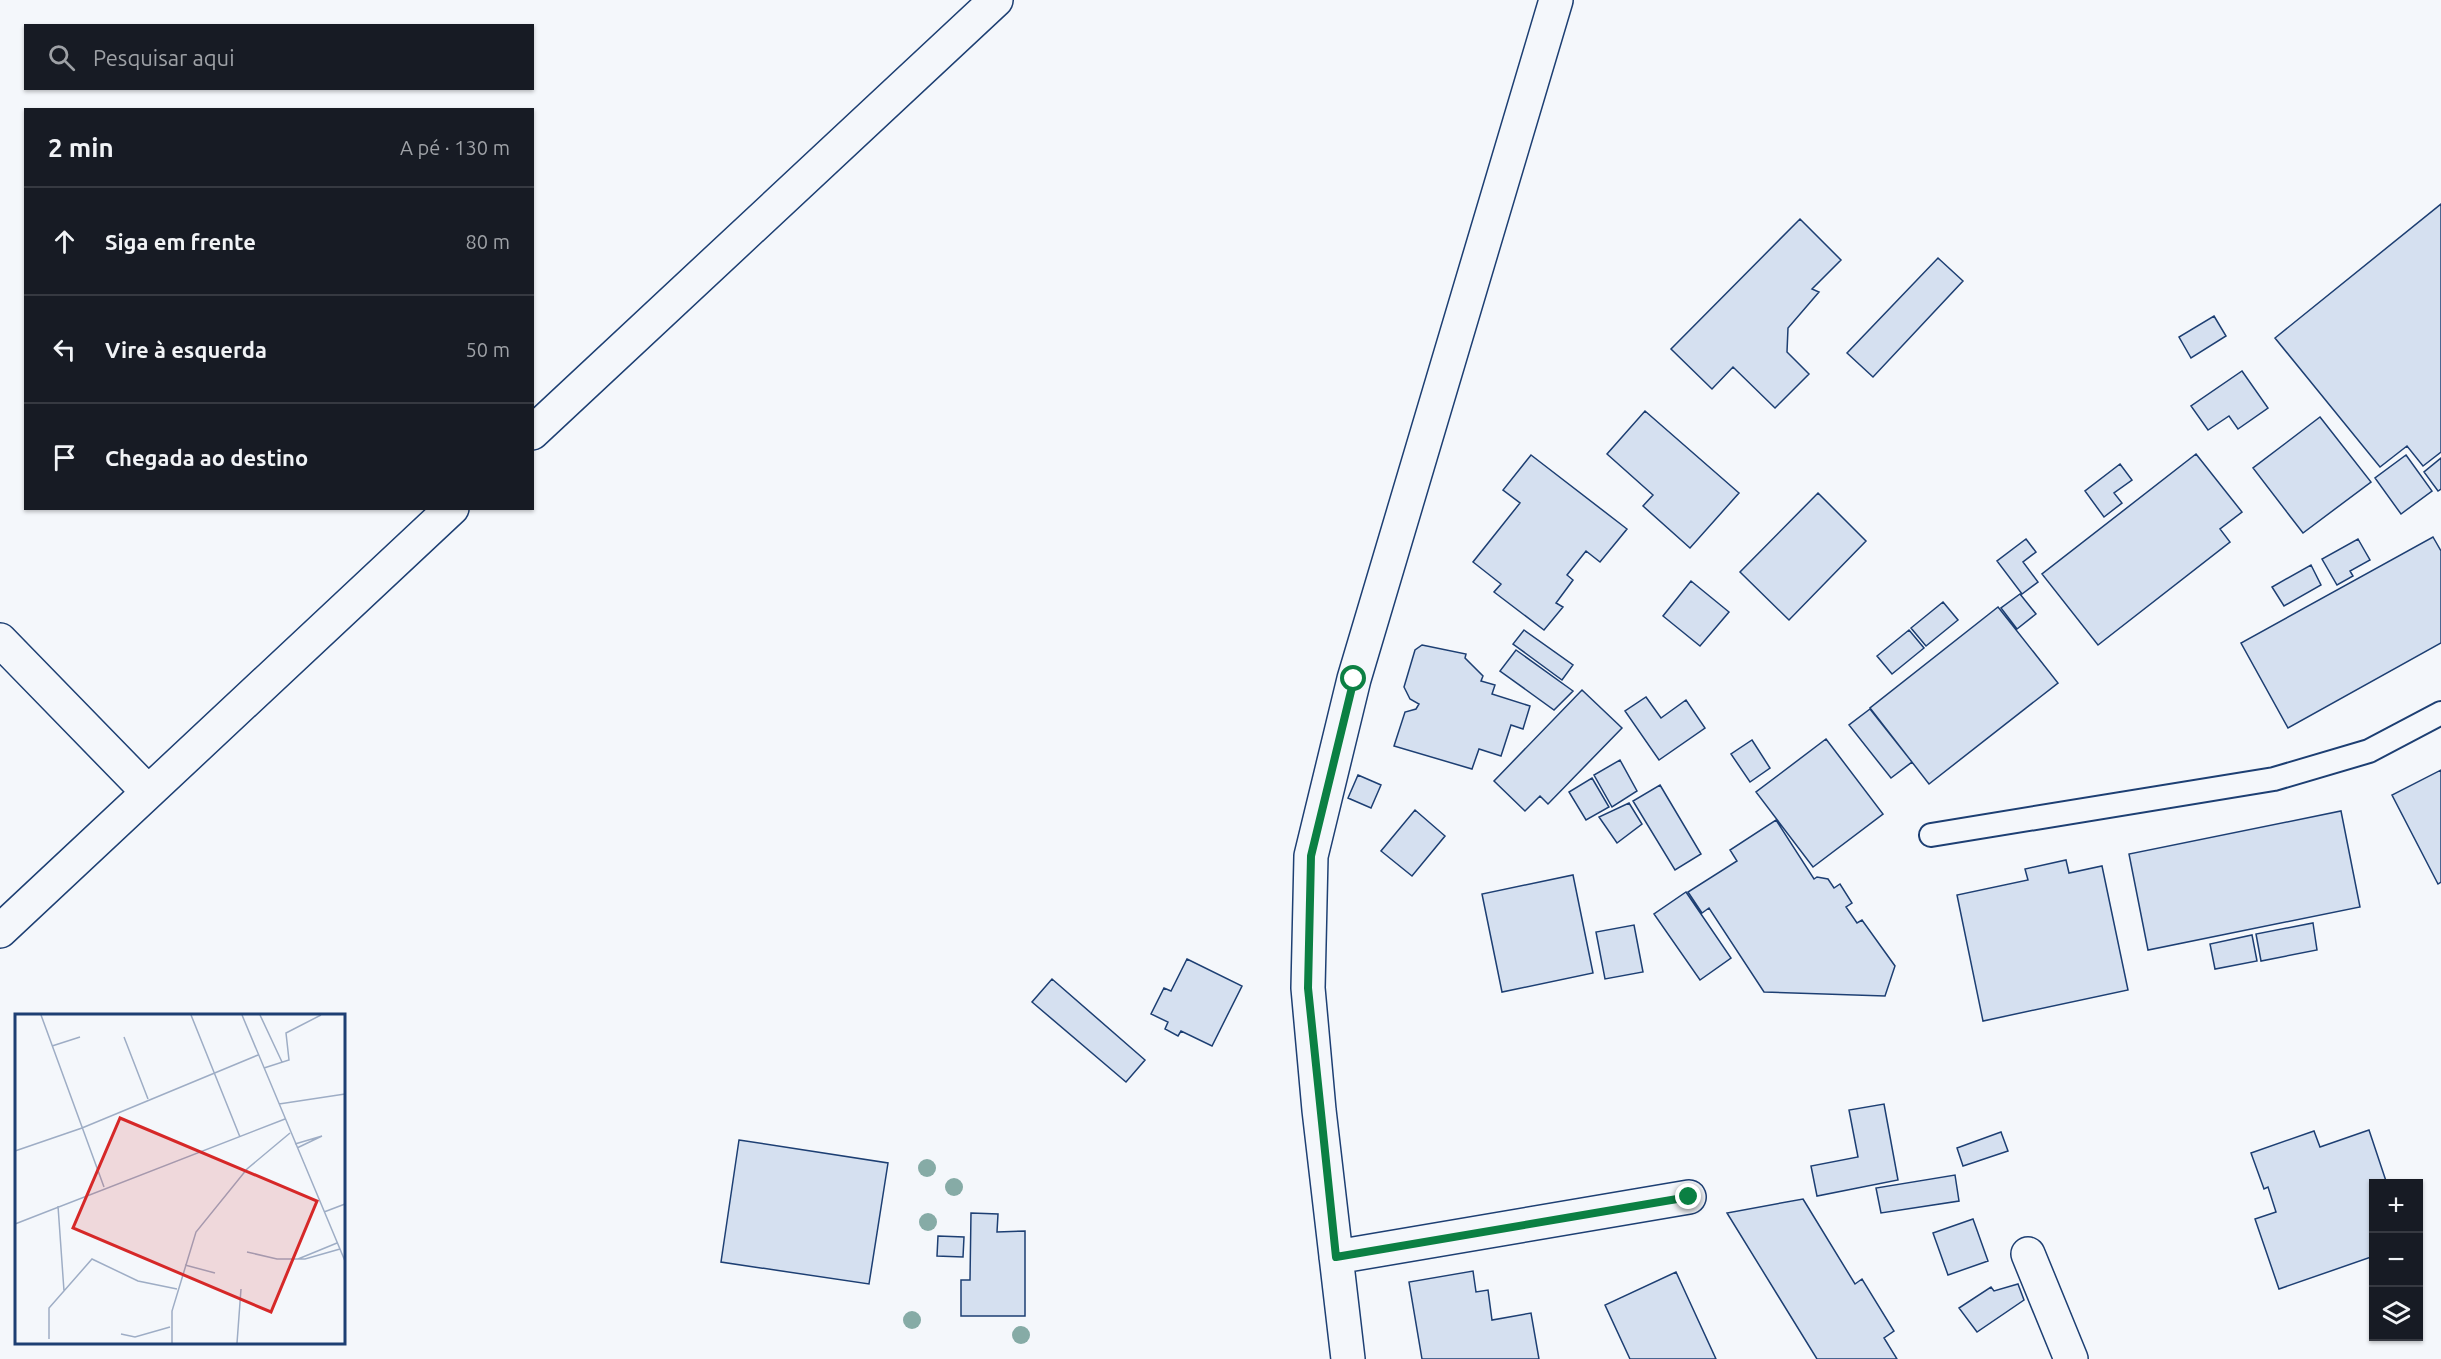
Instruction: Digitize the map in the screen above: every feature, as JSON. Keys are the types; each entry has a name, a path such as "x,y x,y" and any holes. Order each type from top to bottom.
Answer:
{"street":[{"path":"534,431 996,0"},
{"path":"1348,1359 1308,988 1311,856 1354,679 1556,0"},
{"path":"0,931 450,510"},
{"path":"0,640 148,792"},
{"path":"1336,1257 1689,1197"},
{"path":"2028,1254 2071,1359"}],"lane":[{"path":"1931,835 2274,779 2369,751 2441,713"}],"building":[{"path":"2441,204 2441,452 2423,466 2407,446 2380,467 2275,338"},
{"path":"1800,219 1841,260 1812,289 1819,292 1788,328 1787,352 1809,374 1775,408 1733,367 1712,389 1671,349"},
{"path":"1938,258 1963,281 1873,377 1847,353"},
{"path":"2214,316 2226,336 2191,358 2179,337"},
{"path":"2242,371 2268,408 2238,429 2229,416 2208,430 2191,406"},
{"path":"1645,411 1739,493 1690,548 1643,506 1653,495 1607,454"},
{"path":"2320,417 2371,482 2303,533 2253,468"},
{"path":"2196,454 2242,512 2220,529 2230,542 2098,645 2042,574"},
{"path":"1531,455 1627,529 1600,562 1586,551 1567,575 1573,580 1556,603 1563,607 1544,630 1494,592 1501,584 1473,562 1520,503 1503,490"},
{"path":"2406,455 2432,491 2401,514 2375,478"},
{"path":"2441,458 2441,489 2438,491 2424,472"},
{"path":"2120,464 2132,480 2114,493 2122,503 2104,517 2085,491"},
{"path":"1818,493 1866,541 1789,620 1740,572"},
{"path":"2433,537 2441,551 2441,643 2288,728 2241,643"},
{"path":"2026,539 2036,552 2023,562 2038,582 2022,594 1997,561"},
{"path":"2358,539 2370,560 2350,571 2353,576 2337,585 2322,559"},
{"path":"2311,565 2321,585 2284,606 2272,587"},
{"path":"1691,581 1729,612 1700,646 1663,616"},
{"path":"2020,594 2036,614 2017,629 2001,608"},
{"path":"1943,602 1958,620 1926,646 1911,628"},
{"path":"1998,607 2058,683 1929,784 1870,708"},
{"path":"1524,630 1573,665 1562,680 1513,644"},
{"path":"1909,630 1924,648 1892,674 1877,656"},
{"path":"1422,645 1466,654 1465,658 1483,676 1481,681 1495,685 1492,694 1530,706 1523,729 1511,725 1501,756 1479,749 1472,769 1394,746 1405,712 1416,709 1419,704 1410,699 1404,687 1415,650"},
{"path":"1516,650 1573,691 1554,710 1500,671"},
{"path":"1582,690 1622,728 1548,804 1540,796 1525,811 1494,781"},
{"path":"1646,697 1661,718 1686,700 1705,728 1659,760 1625,711"},
{"path":"1870,709 1912,762 1891,778 1849,725"},
{"path":"1826,739 1883,814 1813,867 1756,792"},
{"path":"1752,740 1770,768 1750,782 1731,754"},
{"path":"1620,760 1637,791 1612,807 1594,775"},
{"path":"2441,770 2441,882 2438,884 2392,795"},
{"path":"1358,775 1381,785 1371,808 1348,798"},
{"path":"1592,778 1609,807 1586,820 1569,792"},
{"path":"1660,785 1701,854 1675,870 1633,801"},
{"path":"1629,803 1642,824 1617,843 1599,817"},
{"path":"1415,810 1445,836 1412,876 1381,851"},
{"path":"2341,811 2360,907 2148,950 2129,854"},
{"path":"1776,820 1814,879 1817,877 1828,879 1834,888 1840,884 1852,903 1846,907 1857,923 1862,920 1895,966 1885,996 1764,992 1709,908 1702,913 1688,892 1737,861 1730,850"},
{"path":"2066,860 2069,873 2102,866 2128,990 1983,1021 1957,895 2028,880 2025,869"},
{"path":"1573,875 1593,973 1502,992 1482,894"},
{"path":"1686,892 1731,958 1700,980 1654,914"},
{"path":"2313,923 2317,950 2261,961 2256,934"},
{"path":"1634,925 1643,972 1605,979 1596,932"},
{"path":"2252,935 2257,961 2215,969 2210,944"},
{"path":"1187,959 1242,986 1212,1046 1181,1031 1178,1036 1165,1029 1168,1022 1151,1014 1164,988 1171,991"},
{"path":"1052,979 1145,1060 1126,1082 1032,1002"},
{"path":"1884,1104 1898,1180 1817,1196 1811,1166 1858,1157 1849,1110"},
{"path":"2369,1130 2385,1179 2369,1179 2369,1258 2279,1289 2255,1219 2276,1212 2268,1187 2264,1189 2251,1153 2314,1131 2320,1147"},
{"path":"2001,1132 2008,1151 1963,1166 1957,1148"},
{"path":"739,1140 888,1163 869,1284 721,1262"},
{"path":"1955,1175 1959,1201 1881,1213 1876,1188"},
{"path":"1803,1199 1855,1284 1862,1279 1894,1331 1884,1338 1897,1359 1817,1359 1727,1213"},
{"path":"971,1213 998,1214 997,1232 1025,1231 1025,1316 961,1316 961,1280 970,1280"},
{"path":"1973,1219 1988,1261 1948,1275 1933,1233"},
{"path":"938,1236 964,1237 963,1257 937,1256"},
{"path":"1473,1271 1476,1292 1488,1290 1492,1320 1531,1313 1539,1359 1422,1359 1409,1282"},
{"path":"1676,1272 1716,1359 1630,1359 1605,1305"},
{"path":"2018,1284 2024,1300 1977,1332 1959,1308 1991,1287 1994,1291"}],"route":[{"path":"1354,679 1311,856 1308,988 1336,1257 1689,1197"}]}
